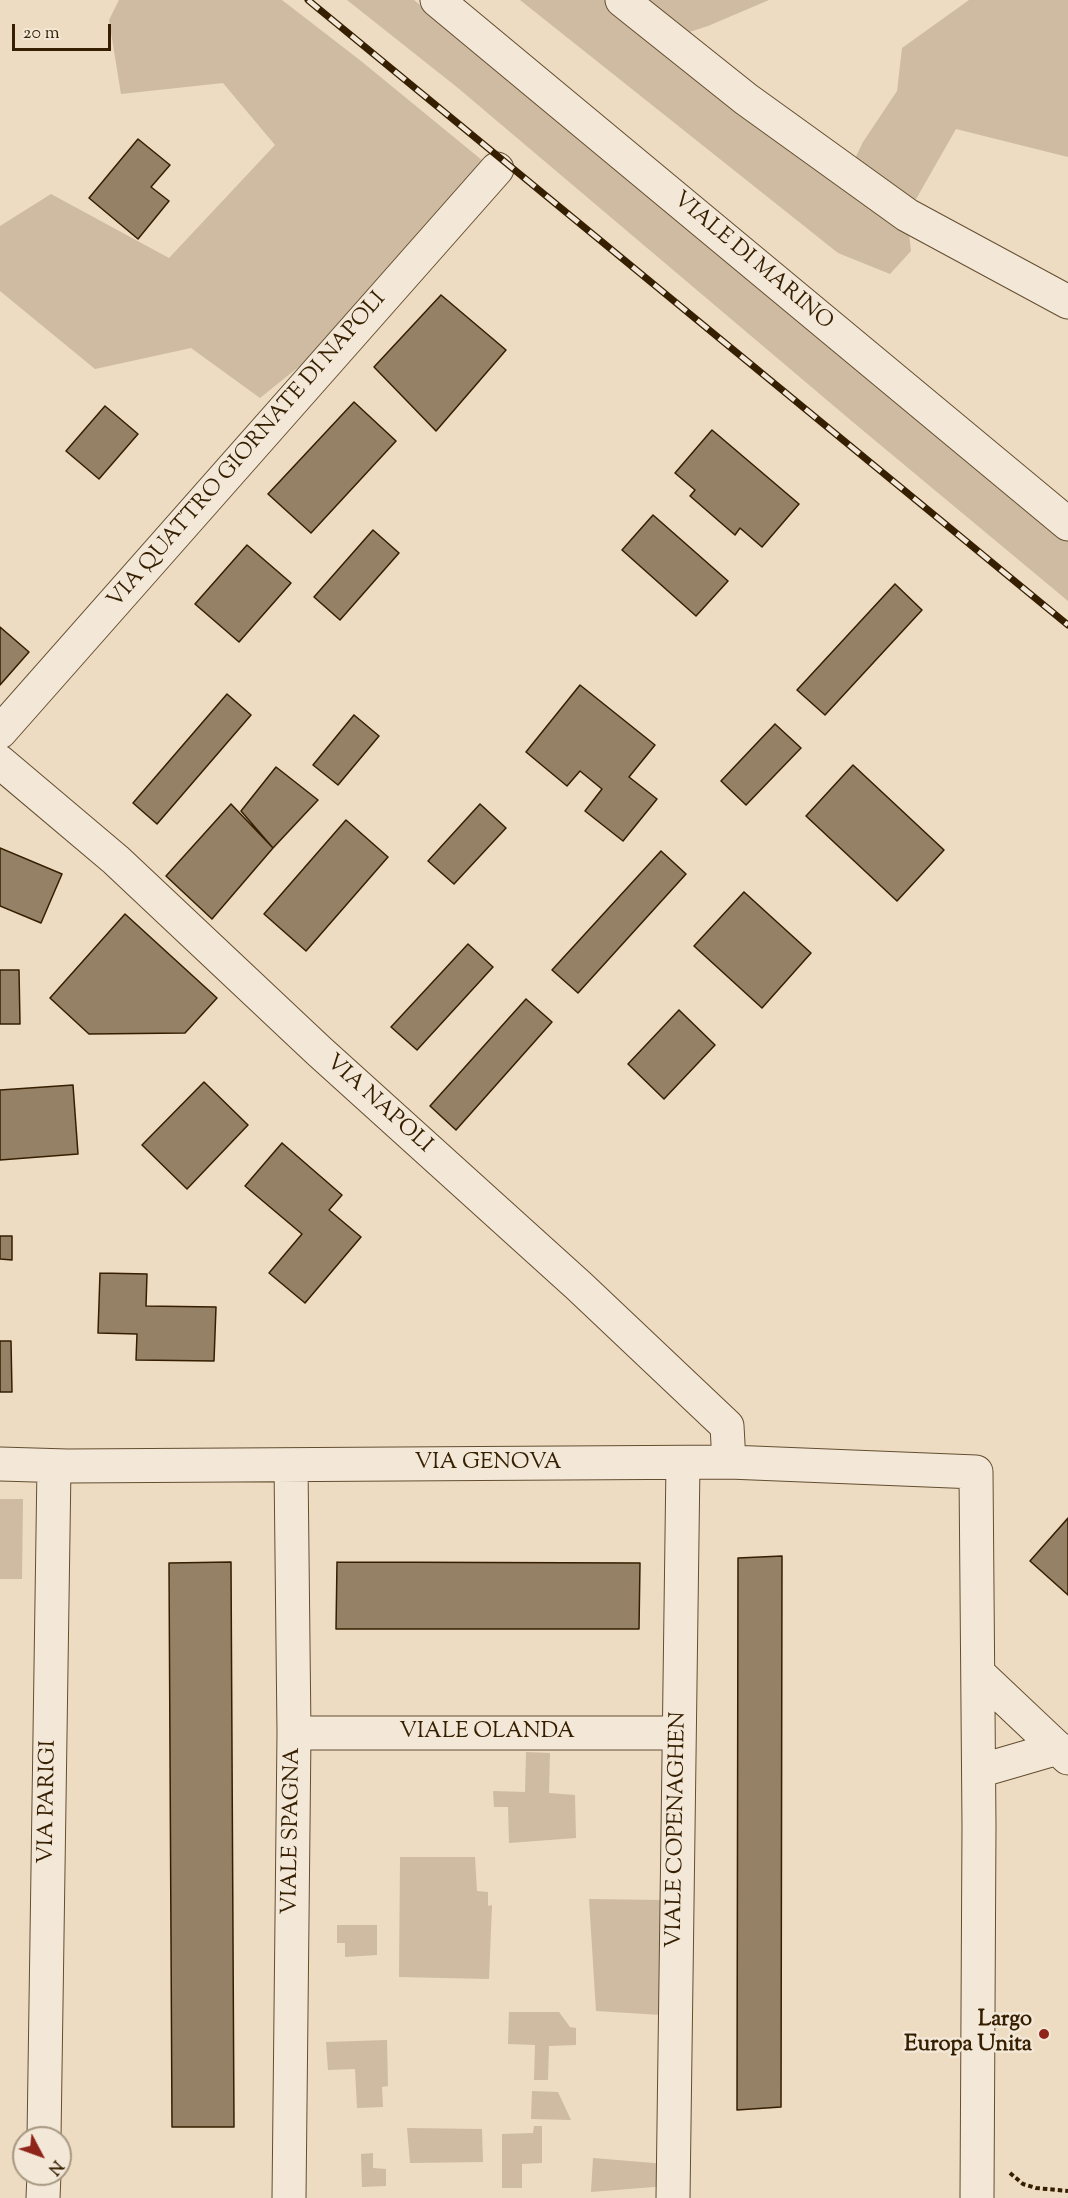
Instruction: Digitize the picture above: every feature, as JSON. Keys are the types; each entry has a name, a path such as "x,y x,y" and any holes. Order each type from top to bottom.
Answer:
{"street":[{"name":"VIALE DI MARINO","path":"437,0 1068,524"},
{"path":"622,0 746,99 907,215 1068,302"},
{"name":"VIA QUATTRO GIORNATE DI NAPOLI","path":"0,732 497,170"},
{"name":"VIA NAPOLI","path":"0,762 116,860 319,1051 579,1286 727,1426 729,1462"},
{"name":"VIA GENOVA","path":"0,1464 54,1466 729,1462 976,1472 978,1673"},
{"name":"VIALE COPENAGHEN","path":"673,2198 683,1463"},
{"name":"VIALE SPAGNA","path":"289,2198 294,1733 291,1464"},
{"name":"VIA PARIGI","path":"44,2126 54,1466"},
{"path":"978,1673 1063,1753"},
{"path":"977,2198 978,1673"},
{"name":"VIALE OLANDA","path":"294,1733 680,1733"},
{"path":"979,1770 1063,1753"}],"shaded area":[{"path":"119,0 282,0 483,161 306,361 260,398 191,348 95,369 0,291 0,226 51,194 169,258 275,145 223,83 121,94 109,20"},
{"path":"347,0 414,0 1068,536 1068,601 458,88"},
{"path":"520,0 769,0 708,26 671,38 848,173 863,142 897,91 902,48 969,0 1068,0 1068,157 956,129 907,215 911,251 890,274 838,253"},
{"path":"0,1499 23,1499 22,1579 0,1579"},
{"path":"526,1752 550,1753 549,1793 575,1795 576,1838 509,1843 508,1807 494,1807 493,1791 525,1792"},
{"path":"400,1857 475,1857 477,1891 488,1892 488,1906 492,1905 489,1979 399,1977"},
{"path":"589,1899 662,1900 661,2015 596,2011"},
{"path":"337,1925 377,1925 377,1955 345,1957 345,1943 337,1943"},
{"path":"509,2012 559,2012 570,2027 576,2028 576,2045 549,2046 548,2080 534,2080 535,2045 508,2044"},
{"path":"387,2040 388,2086 382,2087 383,2107 357,2108 355,2069 328,2070 326,2042"},
{"path":"532,2091 558,2092 571,2120 531,2119"},
{"path":"534,2126 542,2126 542,2163 522,2164 522,2188 502,2188 502,2134 533,2133"},
{"path":"407,2128 482,2129 483,2162 410,2163"},
{"path":"373,2153 373,2168 386,2169 386,2186 362,2187 361,2154"},
{"path":"593,2158 666,2164 666,2186 591,2192"}],"building":[{"path":"138,139 170,165 151,187 169,201 138,239 89,198"},
{"path":"441,295 506,350 436,431 374,367"},
{"path":"354,402 396,441 311,533 268,494"},
{"path":"105,406 138,434 99,479 66,451"},
{"path":"712,430 799,504 762,547 740,528 735,535 690,496 695,490 675,473"},
{"path":"653,515 728,581 696,616 622,550"},
{"path":"373,530 399,553 340,620 314,597"},
{"path":"247,545 291,583 239,642 195,604"},
{"path":"895,584 922,610 825,715 797,690"},
{"path":"0,627 29,652 0,685"},
{"path":"580,685 655,745 629,777 657,799 623,841 585,811 602,789 580,771 567,786 526,752"},
{"path":"227,694 251,715 157,824 133,803"},
{"path":"354,715 379,736 338,785 313,765"},
{"path":"775,724 801,748 746,805 721,781"},
{"path":"853,765 944,850 897,901 806,816"},
{"path":"276,767 318,800 273,848 241,811"},
{"path":"231,804 273,848 212,919 166,876"},
{"path":"480,804 506,828 454,884 428,861"},
{"path":"346,820 388,857 306,951 264,914"},
{"path":"0,848 62,874 41,923 0,906"},
{"path":"661,851 686,874 578,993 552,970"},
{"path":"744,892 811,953 762,1008 694,946"},
{"path":"125,914 217,998 185,1033 89,1034 50,998"},
{"path":"468,944 493,967 417,1050 391,1027"},
{"path":"0,970 19,970 20,1024 0,1024"},
{"path":"526,999 552,1022 456,1130 430,1106"},
{"path":"679,1010 715,1045 664,1099 628,1064"},
{"path":"204,1082 248,1125 187,1189 142,1145"},
{"path":"73,1085 78,1154 0,1160 0,1090"},
{"path":"282,1143 342,1195 329,1210 361,1237 305,1303 269,1273 302,1234 245,1186"},
{"path":"0,1236 12,1236 12,1260 0,1259"},
{"path":"100,1273 147,1274 146,1306 216,1307 214,1361 136,1360 137,1334 98,1333"},
{"path":"0,1341 11,1341 12,1392 0,1392"},
{"path":"1068,1518 1068,1595 1030,1561"},
{"path":"782,1556 781,2107 737,2110 738,1558"},
{"path":"231,1562 234,2127 172,2127 169,1563"},
{"path":"337,1562 640,1563 639,1629 336,1629"}],"railway":[{"path":"308,0 1068,625"}],"place":[{"name":"Largo Europa Unita","path":"1044,2034"}]}
